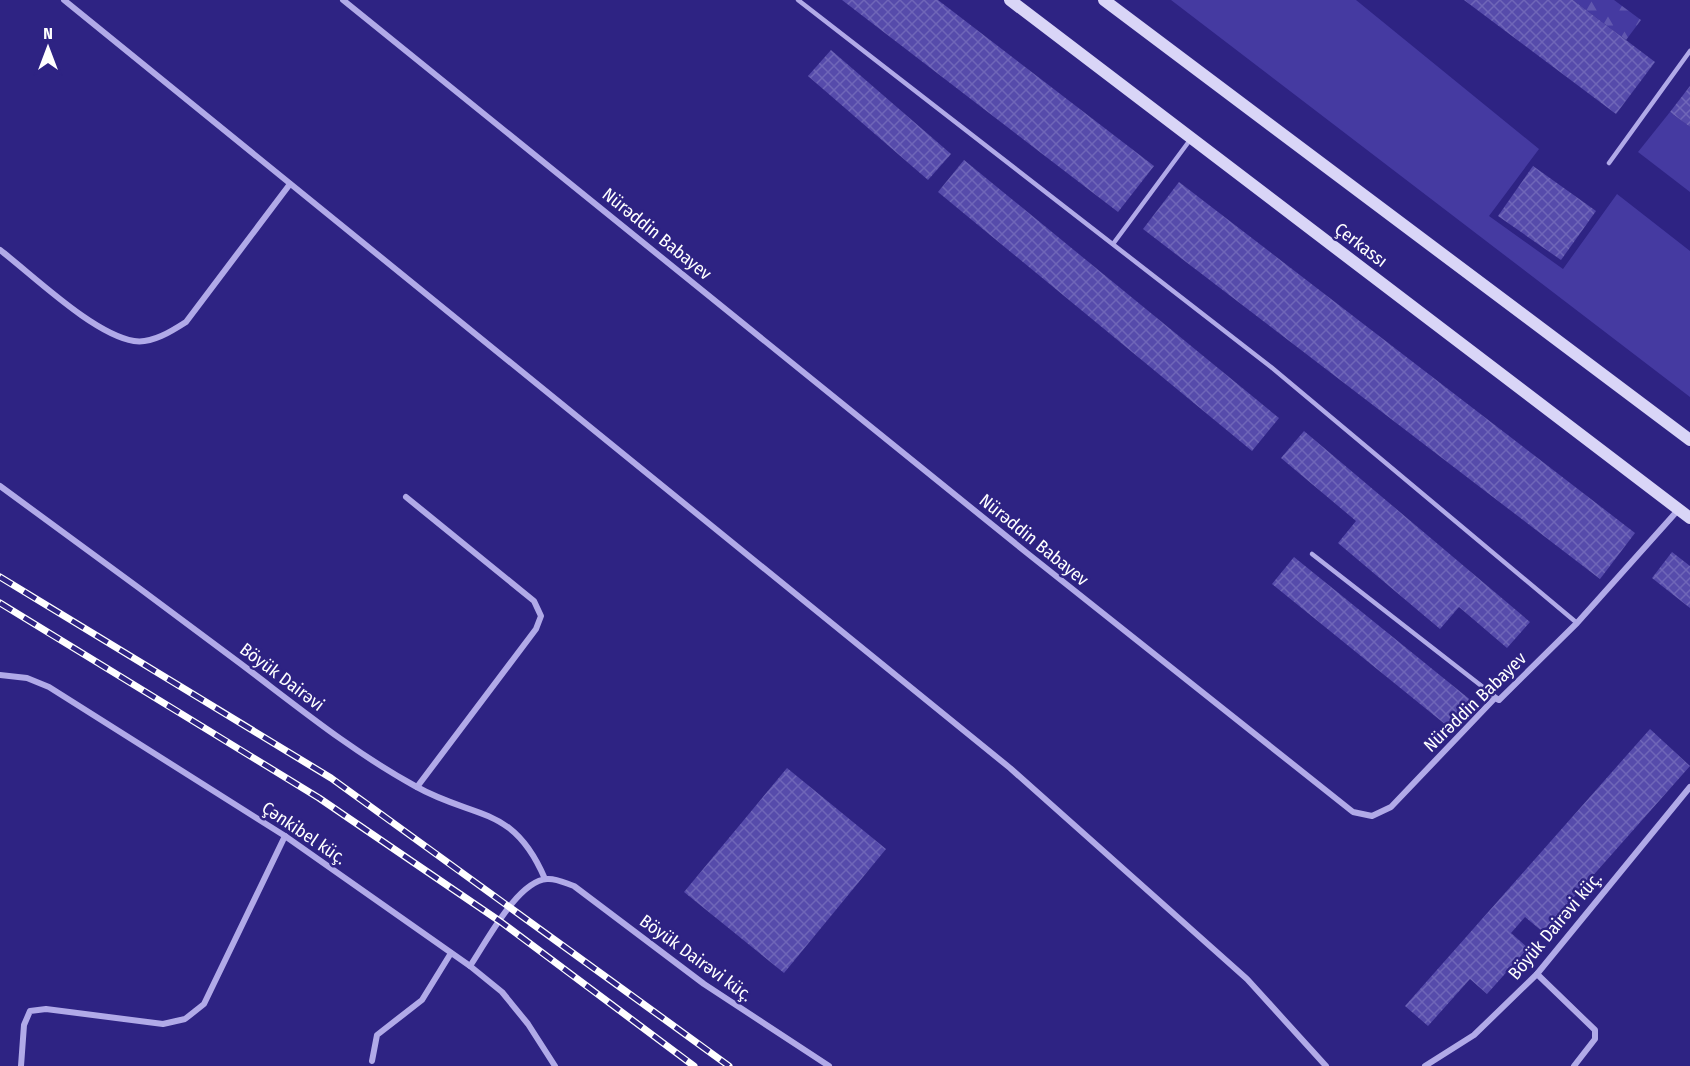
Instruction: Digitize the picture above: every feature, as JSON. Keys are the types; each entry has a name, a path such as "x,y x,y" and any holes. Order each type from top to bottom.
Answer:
{"street":[{"path":"64,0 1010,768 1247,979 1326,1066"},
{"name":"Nürəddin Babayev","path":"344,0 1027,554 1353,812 1372,816 1391,807 1495,698 1499,700 1577,624 1679,509"},
{"name":"Çerkassı","path":"1010,0 1690,518"},
{"path":"1104,0 1690,440"},
{"path":"0,250 102,330 136,342 164,336 186,322 290,184"},
{"name":"Böyük Dairəvi","path":"0,486 369,760 417,787 504,823 535,854 545,879"},
{"path":"406,497 534,601 541,616 536,629 417,787"},
{"name":"Çənkibel küç.","path":"0,675 27,678 49,687 285,836 470,966 502,992 528,1024 555,1066"},
{"name":"Böyük Dairəvi küç.","path":"1425,1066 1474,1035 1537,974 1690,787"},
{"path":"21,1066 24,1025 30,1011 46,1009 163,1024 185,1019 204,1004 285,836"},
{"path":"470,966 521,892 545,879"},
{"name":"Böyük Dairəvi küç.","path":"545,879 574,886 704,984 829,1066"},
{"path":"372,1061 377,1035 422,1000 451,953"},
{"path":"1537,974 1595,1030 1595,1040 1574,1066"}],"lane":[{"path":"798,0 1271,367 1577,624"},
{"path":"1610,162 1690,51"},
{"path":"1113,244 1191,138"},
{"path":"1312,554 1499,700"}],"green space":[{"path":"1171,0 1356,0 1539,149 1489,216 1563,269 1617,194 1690,251 1690,397"},
{"path":"1573,0 1614,0 1641,20 1626,40"},
{"path":"1670,112 1690,127 1690,192 1638,152"}],"building":[{"path":"842,0 938,0 1154,166 1118,212"},
{"path":"1464,0 1573,0 1655,62 1616,114"},
{"path":"831,50 951,154 928,180 808,76"},
{"path":"1690,86 1690,127 1670,112"},
{"path":"964,160 1279,418 1252,451 938,192"},
{"path":"1533,166 1596,211 1561,260 1498,216"},
{"path":"1179,182 1635,533 1600,579 1143,229"},
{"path":"1304,431 1530,622 1507,648 1459,607 1440,629 1338,543 1356,521 1281,458"},
{"path":"1672,552 1690,566 1690,608 1652,578"},
{"path":"1294,557 1473,702 1451,729 1272,584"},
{"path":"1650,729 1690,766 1543,932 1525,917 1511,933 1528,948 1487,994 1470,979 1428,1026 1405,1006"},
{"path":"787,768 886,849 784,973 684,892"}],"railway":[{"path":"0,577 331,778 729,1066"},
{"path":"0,603 319,798 501,922 694,1066"}]}
